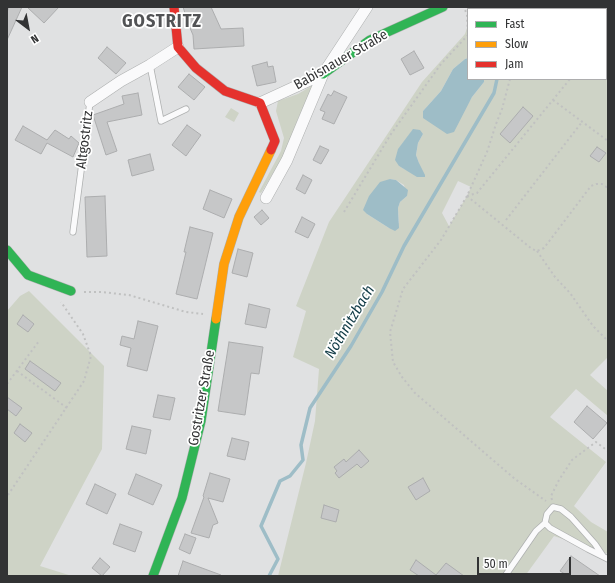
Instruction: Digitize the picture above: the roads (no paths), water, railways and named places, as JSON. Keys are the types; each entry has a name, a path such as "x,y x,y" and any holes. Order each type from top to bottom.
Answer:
{"street":[{"path":"174,7 178,47 196,68 225,91 260,103"},
{"path":"266,198 287,160 323,74 367,7"},
{"name":"Babisnauer Straße","path":"260,103 323,74 370,40 443,7"},
{"name":"Altgostritz","path":"90,102 121,81 178,47"},
{"name":"Gostritzer Straße","path":"153,576 182,498 201,421 224,264 239,217 275,141 260,103"},
{"path":"7,250 28,275 70,291"}],"lane":[{"path":"150,65 161,121 186,109"},
{"name":"Altgostritz","path":"74,232 90,102"},
{"path":"505,576 536,531 545,523 547,514 553,507 560,509 571,518 606,558"},
{"path":"545,523 562,536 606,558"}],"water":[{"path":"467,58 467,80 484,80 484,82 472,97 454,132 447,134 423,118 423,111 441,91 453,69"},
{"path":"413,129 420,130 423,134 418,143 416,155 425,177 417,177 399,166 395,160 398,149"},
{"path":"390,179 396,180 408,190 407,196 400,202 398,208 399,228 395,231 363,210 369,196 380,182"}],"waterway":[{"name":"Nöthnitzbach","path":"269,576 278,559 261,526 280,481 290,476 303,460 301,445 310,408 351,346 382,292 404,246 494,93 497,80"}],"district":[{"name":"GOSTRITZ","path":"162,22"}]}
